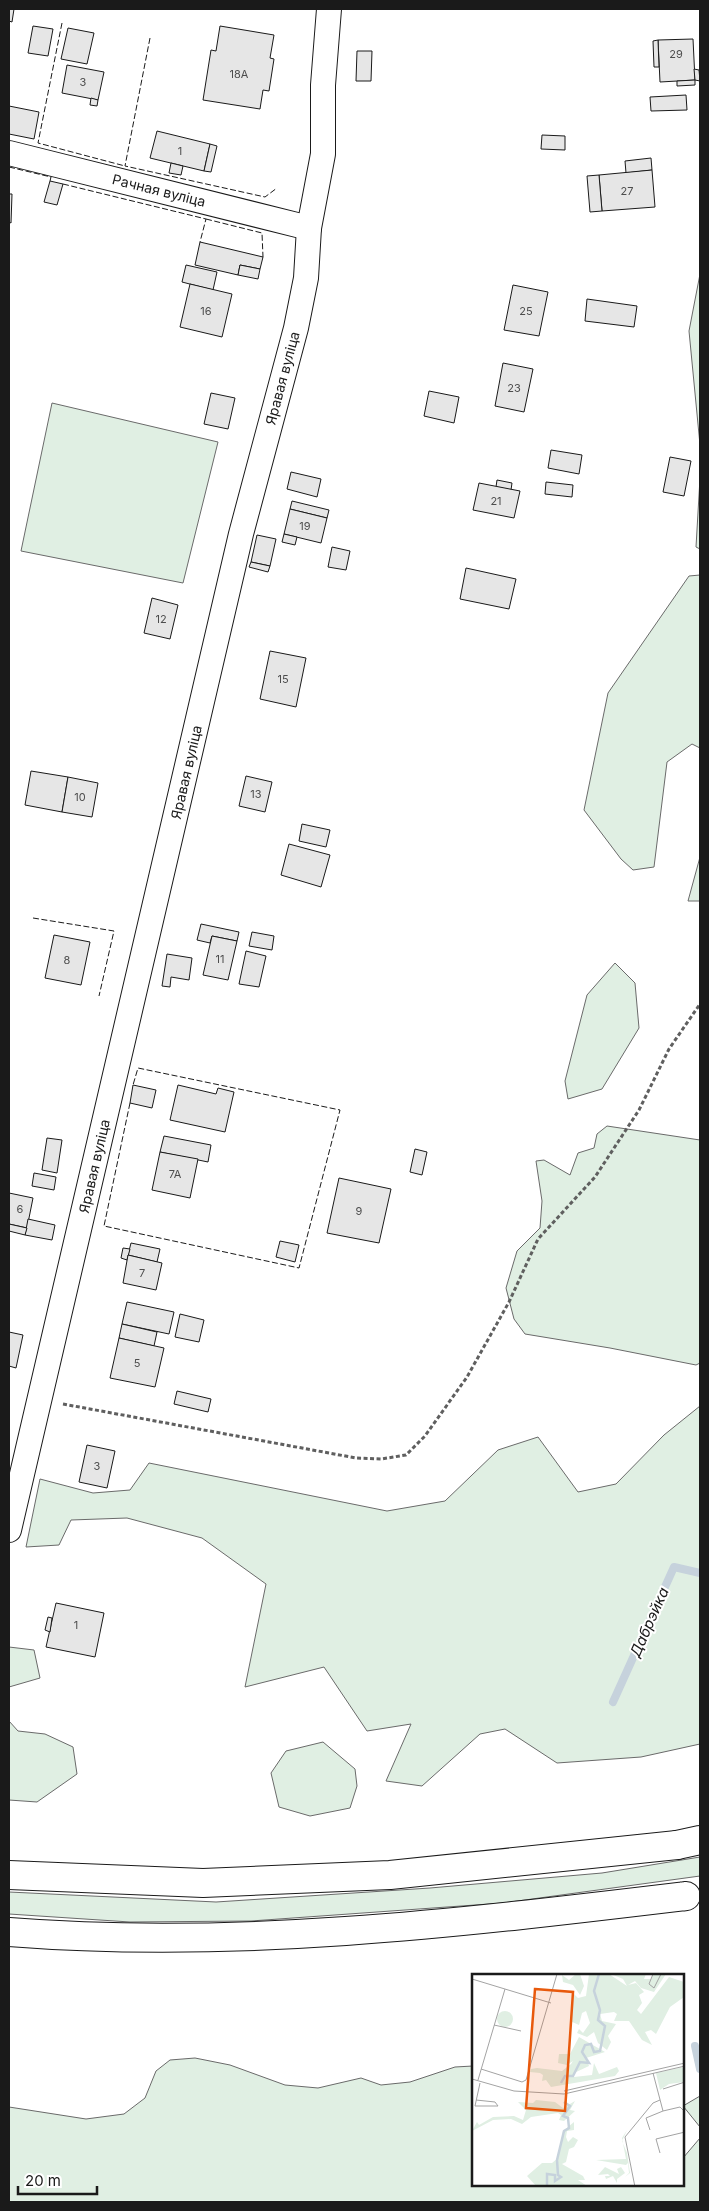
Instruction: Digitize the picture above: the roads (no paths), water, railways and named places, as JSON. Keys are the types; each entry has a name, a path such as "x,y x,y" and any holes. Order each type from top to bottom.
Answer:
{"highway":[{"path":"9,1875 203,1883 380,1876 688,1843"},
{"path":"9,1932 82,1938 279,1937 486,1920 693,1895"}],"street":[{"name":"Яравая вуліца","path":"9,1530 241,534 296,328 306,278 309,228 323,154 323,85 329,9"},
{"name":"Рачная вуліца","path":"9,153 309,228"}],"waterway":[{"name":"Дабрэйка","path":"613,1702 674,1567 700,1573"},
{"name":"Дабрэйка","path":"695,2046 700,2069"}]}
